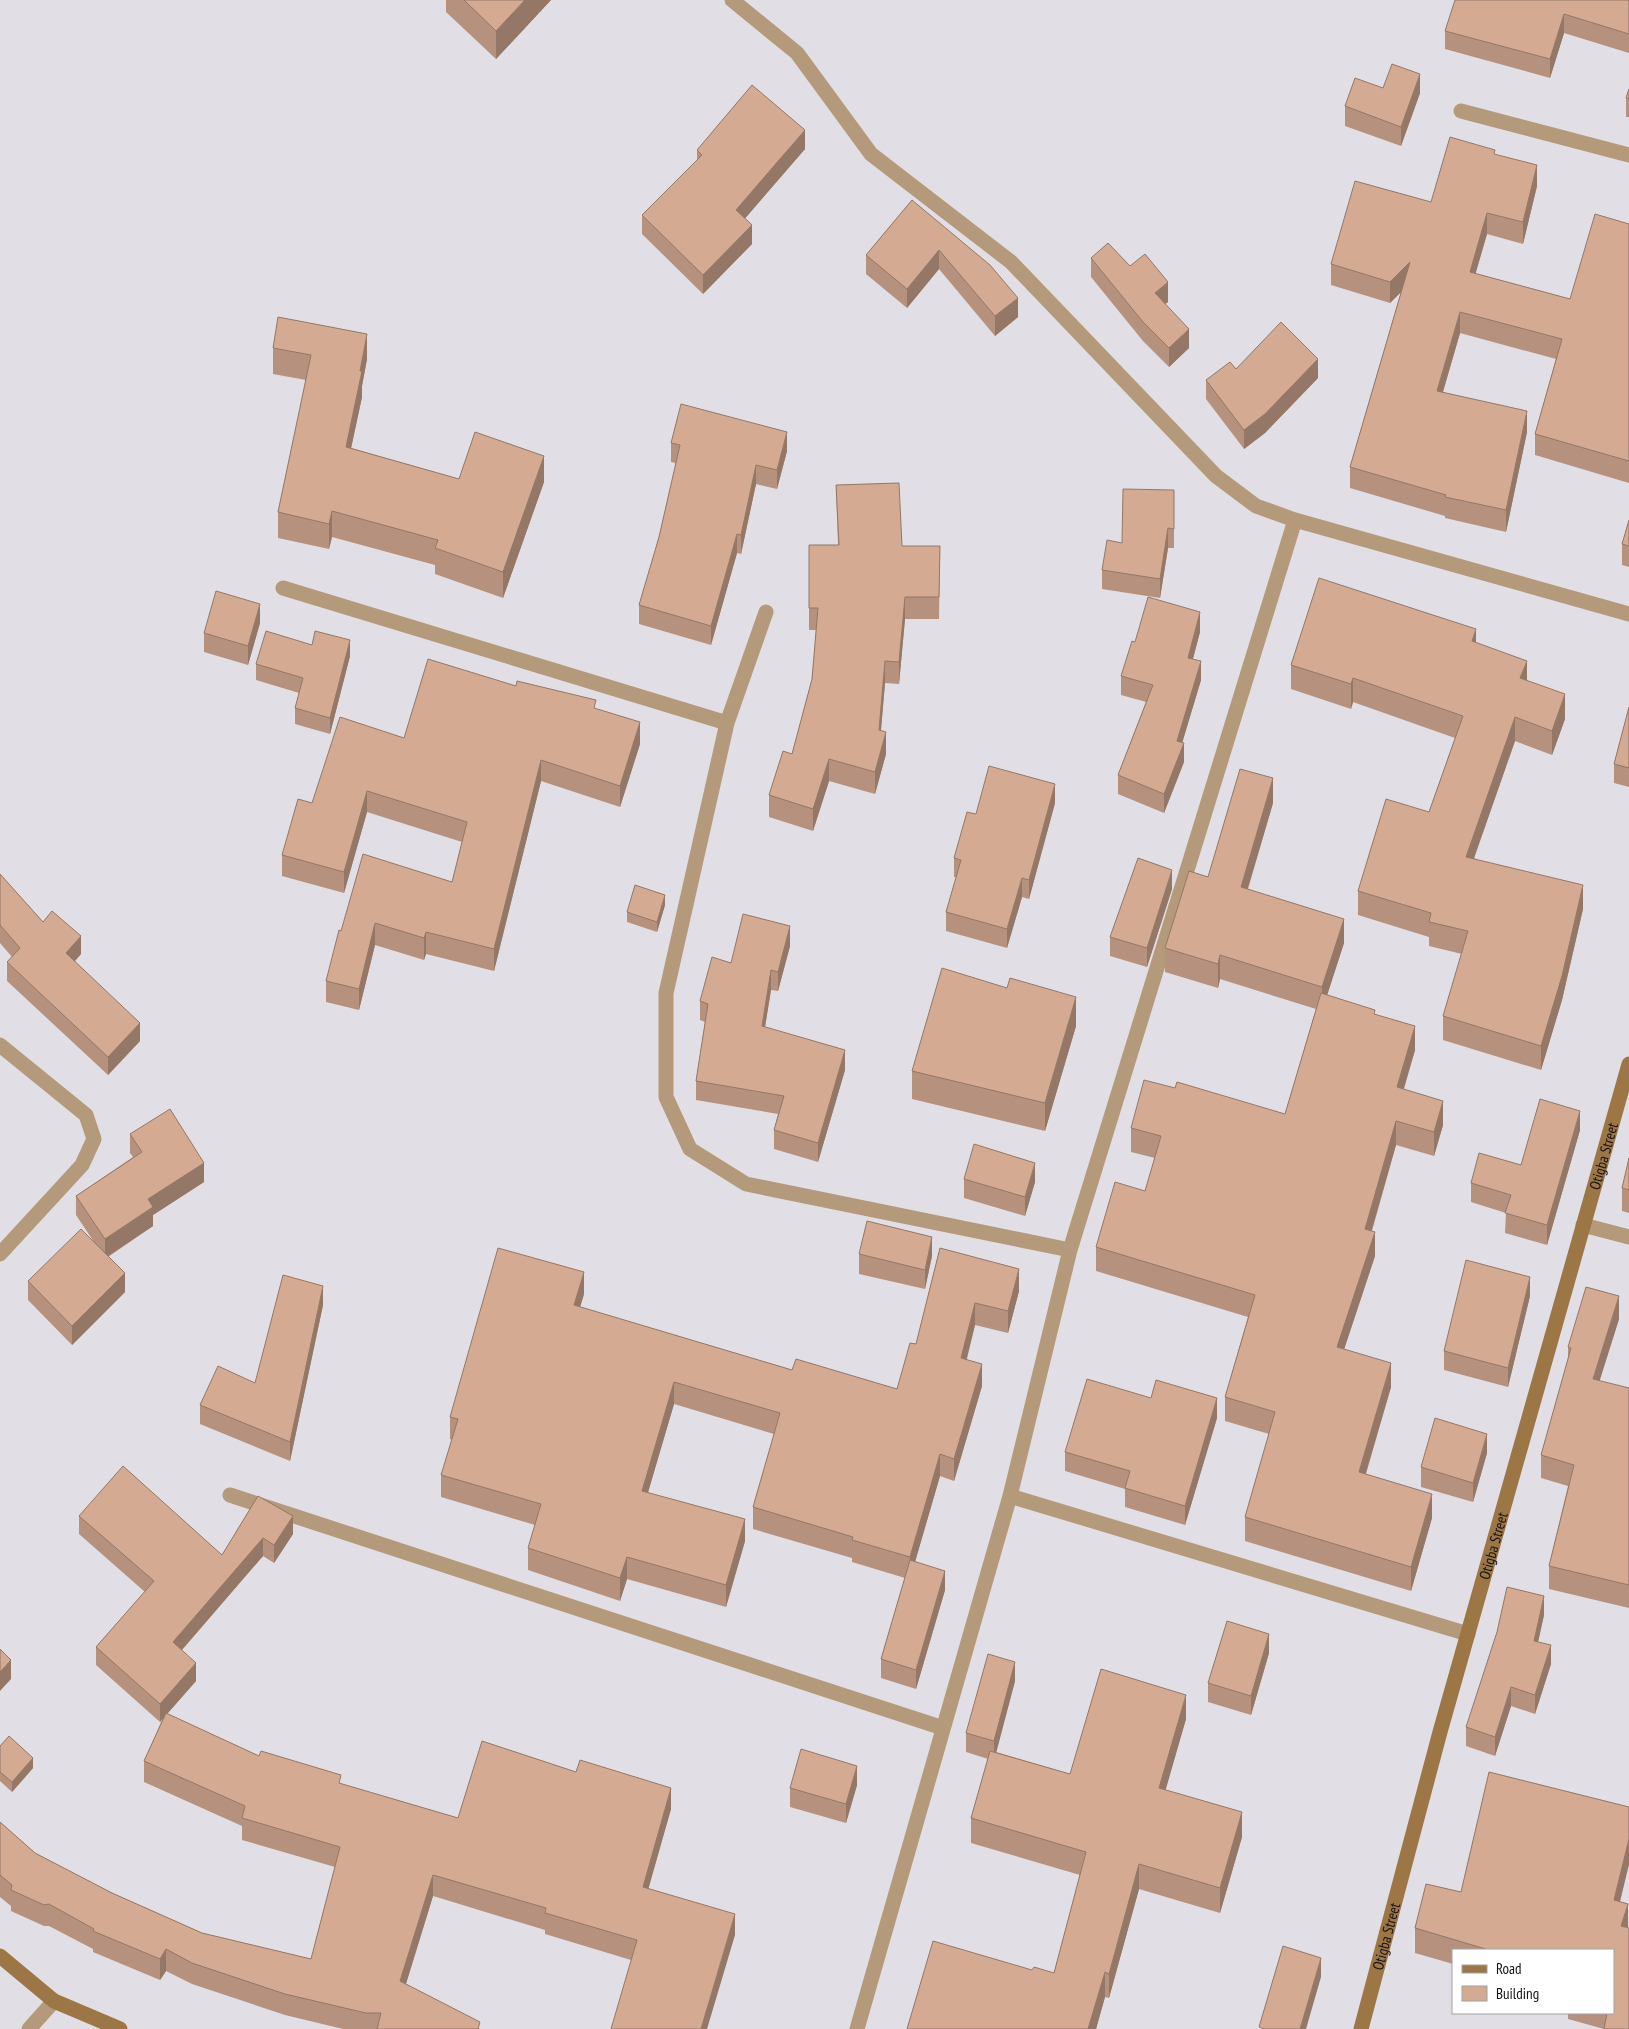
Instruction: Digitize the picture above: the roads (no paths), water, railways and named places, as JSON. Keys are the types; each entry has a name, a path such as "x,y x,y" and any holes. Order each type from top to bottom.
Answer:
{"street":[{"path":"732,0 797,53 871,154 1012,262 1216,476 1256,506 1295,520 1629,614"},
{"path":"1461,111 1629,155"},
{"path":"856,2029 1010,1496 1070,1250 1295,520"},
{"path":"283,588 727,723"},
{"path":"766,612 727,723 666,993 666,1097 690,1149 746,1184 1070,1250"},
{"path":"0,1045 86,1115 94,1138 82,1165 0,1254"},
{"name":"Otigba Street","path":"1361,2029 1468,1634 1629,1064"},
{"path":"1583,1225 1629,1237"},
{"path":"230,1496 943,1728"},
{"path":"1010,1496 1468,1634"},
{"path":"0,1956 54,2001 120,2029"},
{"path":"29,2029 54,2001"}]}
